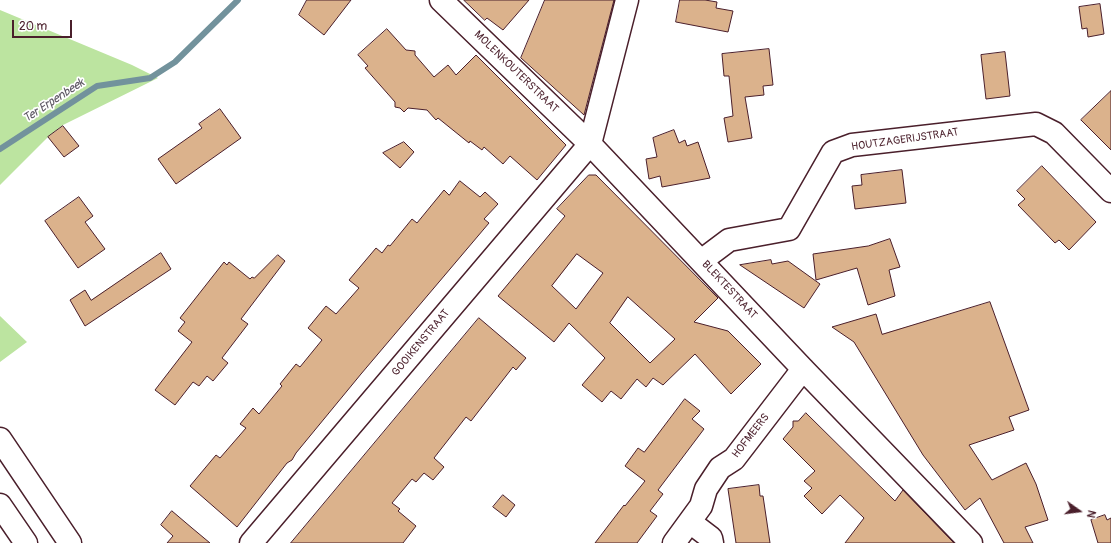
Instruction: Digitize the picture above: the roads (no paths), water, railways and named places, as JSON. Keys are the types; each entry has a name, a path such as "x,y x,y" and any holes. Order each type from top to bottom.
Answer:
{"street":[{"name":"MOLENKOUTERSTRAAT","path":"441,0 590,144"},
{"path":"590,144 627,0"},
{"name":"HOUTZAGERIJSTRAAT","path":"701,261 729,240 789,229 833,152 852,145 1036,124 1054,133 1111,191"},
{"name":"BLEKTESTRAAT","path":"590,144 803,369 971,543"},
{"name":"GOOIKENSTRAAT","path":"251,543 590,144"},
{"name":"HOFMEERS","path":"674,543 701,506 706,489 720,468 734,459 803,369"},
{"path":"0,439 70,543"},
{"path":"0,505 26,543"},
{"path":"690,522 711,538 712,543"}],"waterway":[{"name":"Ter Erpenbeek","path":"0,149 97,86 150,78 175,62 238,0"}]}
